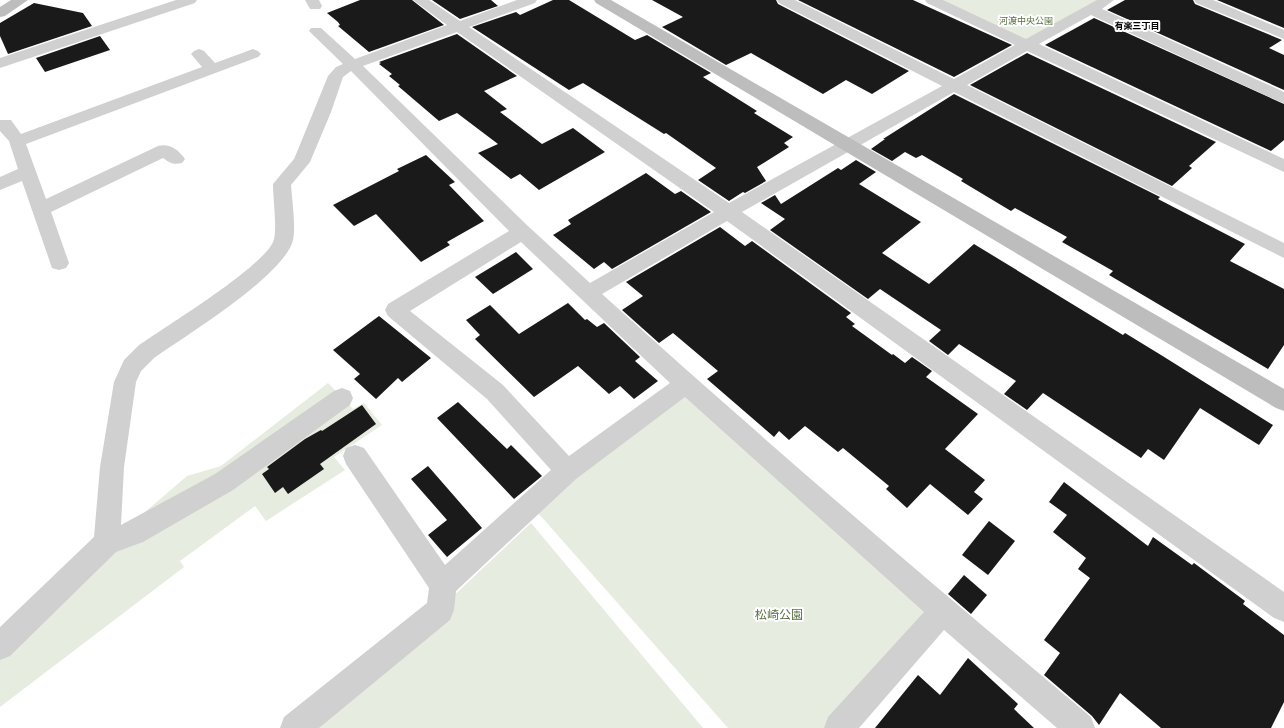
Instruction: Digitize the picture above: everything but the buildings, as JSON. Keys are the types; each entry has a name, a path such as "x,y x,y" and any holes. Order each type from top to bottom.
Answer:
{"street":[{"path":"0,13 20,0"},
{"path":"0,63 190,0"},
{"path":"420,0 728,212 1284,608"},
{"path":"107,543 112,467 125,382 132,366 146,352 249,280 268,264 279,251 284,239 282,184 306,152 336,76 341,70 353,65 530,0"},
{"path":"601,0 1284,401"},
{"path":"784,0 1284,251"},
{"path":"932,0 1284,166"},
{"path":"588,293 728,212 1107,0"},
{"path":"1202,0 1284,35"},
{"path":"1091,9 1284,98"},
{"path":"316,31 353,65 522,232 686,384 943,611 1080,728"},
{"path":"199,54 212,70"},
{"path":"17,141 253,54"},
{"path":"0,126 5,124 17,141 59,263"},
{"path":"41,209 164,150 176,159"},
{"path":"0,184 28,171"},
{"path":"522,232 395,310 495,392 567,471"},
{"path":"442,585 567,471 686,384"},
{"path":"0,646 107,543 134,533 224,482 342,398"},
{"path":"295,728 440,610 442,585 355,456"},
{"path":"839,728 943,611"}],"green space":[{"name":"河渡中央公園","path":"932,0 1107,0 1027,44"},
{"path":"328,383 353,409 364,403 382,425 334,457 345,470 266,521 255,506 180,561 184,567 0,707 0,655 123,531 187,476 221,466"},
{"name":"松崎公園","path":"686,384 943,611 839,728 728,728 531,505"},
{"path":"531,523 703,728 319,728 449,600"}],"district":[{"name":"有楽三丁目","path":"1137,26"}]}
